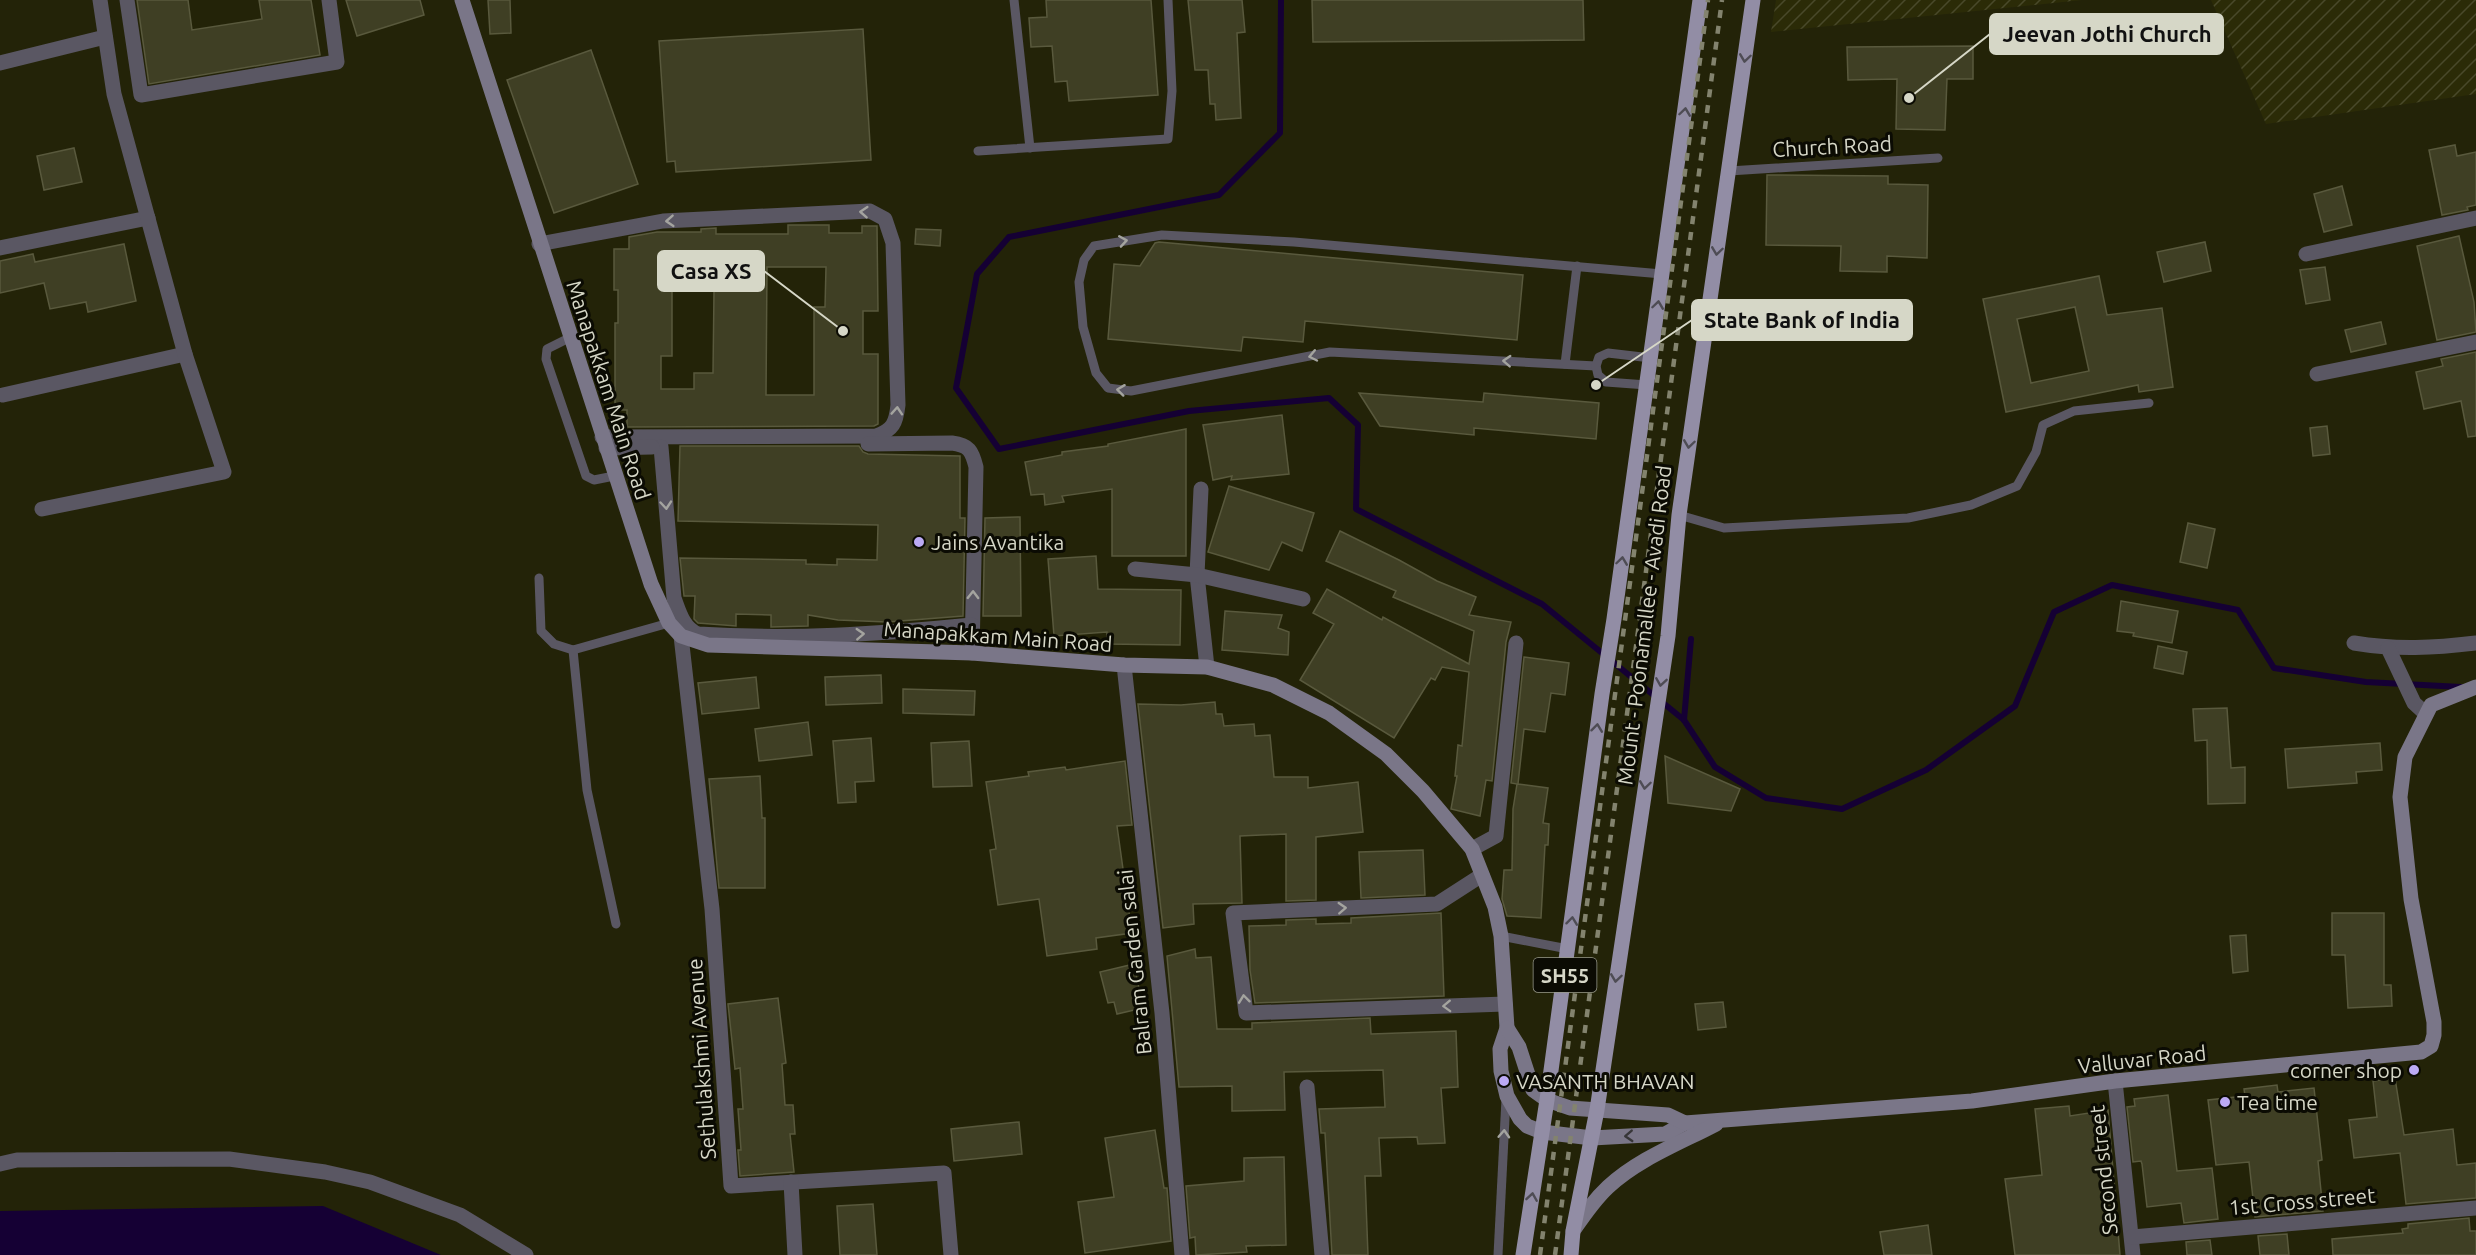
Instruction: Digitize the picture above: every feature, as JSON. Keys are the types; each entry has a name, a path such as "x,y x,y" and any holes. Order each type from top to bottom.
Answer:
{"main road":[{"name":"Manapakkam Main Road","path":"462,0 569,338 651,584 669,623 681,636 708,645 972,653 1124,665 1207,667 1273,685 1329,713 1386,754 1423,790 1472,849 1495,907 1501,936 1507,1028 1500,1049 1501,1071 1506,1096 1520,1119 1527,1126 1542,1132 1592,1138 1665,1134 1685,1124"},
{"name":"Mount - Poonamallee - Avadi Road","path":"1523,1255 1547,1100 1700,0"},
{"name":"Mount - Poonamallee - Avadi Road","path":"1571,1255 1573,1231 1597,1110 1668,636 1679,515 1753,0"},
{"path":"2429,710 2476,687"},
{"name":"Valluvar Road","path":"1547,1100 1570,1108 1668,1114 1685,1124 1972,1101 2115,1081 2421,1052 2431,1046 2434,1022 2411,899 2400,797 2405,757 2429,710"},
{"path":"1507,1028 1519,1047 1533,1090 1547,1100"},
{"path":"1573,1231 1592,1203 1608,1186 1652,1157 1724,1120"}],"street":[{"path":"42,509 224,472 185,354 114,94 99,0"},
{"path":"127,0 141,95 337,62 329,0"},
{"path":"0,63 105,37"},
{"path":"539,244 663,221 870,211 885,219 893,243 898,405 897,421 889,432 876,436 604,443"},
{"path":"0,248 148,219"},
{"path":"2306,254 2476,219"},
{"path":"2317,374 2476,342"},
{"path":"3,395 185,354"},
{"path":"604,443 661,447 911,443 964,445 973,452 976,467 972,653"},
{"path":"661,447 674,598 681,617 691,631 698,634 764,638 898,632 972,625"},
{"path":"1201,489 1197,575 1207,667"},
{"path":"1135,569 1197,575 1303,599"},
{"name":"Sethulakshmi Avenue","path":"681,636 712,909 731,1186 944,1173 951,1255"},
{"path":"1472,849 1496,837 1516,643"},
{"path":"2354,644 2388,648 2429,648 2476,643"},
{"path":"2388,648 2414,703 2429,710"},
{"name":"Balram Garden salai","path":"1124,665 1161,1013 1182,1255"},
{"path":"1482,874 1437,904 1233,913 1246,1013 1505,1004"},
{"name":"Second street","path":"2115,1081 2133,1255"},
{"path":"1306,1087 1322,1255"},
{"path":"0,1164 17,1160 228,1160 324,1172 370,1182 460,1215 526,1255"},
{"path":"791,1182 795,1255"},
{"name":"1st Cross street","path":"2132,1237 2476,1208"}],"lane":[{"path":"1014,0 1030,148"},
{"path":"978,151 1168,139 1172,91 1168,0"},
{"name":"Church Road","path":"1729,171 1938,158"},
{"path":"1596,366 1330,352 1131,391 1108,388 1096,373 1083,327 1079,282 1084,260 1094,246 1162,235 1294,242 1662,274"},
{"path":"1565,364 1577,266"},
{"path":"569,338 547,349 546,358 586,476 594,480 614,476"},
{"path":"1647,386 1602,380 1596,366 1599,357 1608,353 1651,358"},
{"path":"1679,515 1724,528 1908,518 1971,506 2017,486 2036,452 2043,424 2074,411 2149,403"},
{"path":"539,578 541,632 554,644 573,650 669,623"},
{"path":"573,650 587,790 616,924"},
{"path":"1501,936 1568,949"},
{"path":"1498,1255 1506,1096"}],"shaded area":[{"path":"1776,0 2082,0 1771,32"},
{"path":"2211,0 2476,0 2476,94 2266,124"},
{"path":"323,1206 441,1255 0,1255 0,1211"}],"building":[{"path":"137,0 188,0 192,30 262,19 259,0 311,0 320,55 149,84"},
{"path":"346,0 420,0 424,15 357,36"},
{"path":"488,0 510,0 511,33 490,34"},
{"path":"1046,0 1151,0 1158,95 1069,101 1067,81 1055,82 1052,46 1031,47 1029,18 1047,17"},
{"path":"1188,0 1242,0 1245,32 1237,33 1241,118 1216,120 1215,104 1210,104 1208,70 1195,70"},
{"path":"1312,0 1583,0 1584,40 1313,42"},
{"path":"863,29 871,160 676,172 675,161 667,162 659,41"},
{"path":"1973,46 1973,79 1947,79 1945,130 1896,129 1897,79 1848,80 1847,47"},
{"path":"591,50 638,184 554,213 507,80"},
{"path":"2455,145 2457,156 2476,152 2476,205 2467,207 2468,210 2442,215 2429,150"},
{"path":"74,148 82,182 44,190 37,156"},
{"path":"1767,175 1888,176 1888,184 1928,185 1927,258 1887,256 1887,272 1840,271 1841,246 1766,245"},
{"path":"2342,186 2352,225 2324,232 2314,194"},
{"path":"788,225 829,225 829,233 862,233 862,226 877,226 878,311 863,311 863,354 878,354 878,424 874,426 627,427 627,410 615,410 615,323 618,323 618,290 614,290 614,249 629,249 629,237 657,232 701,232 701,229 716,228 716,234 788,234","holes":["767,267 826,267 825,307 814,307 814,395 766,395","672,291 714,291 713,373 694,373 694,389 661,389 661,356 672,356"]},
{"path":"916,229 941,230 940,246 915,244"},
{"path":"2459,236 2474,302 2476,332 2437,340 2417,246"},
{"path":"2205,242 2211,271 2164,282 2157,252"},
{"path":"1155,243 1523,275 1517,340 1305,321 1303,342 1243,337 1241,351 1108,339 1114,264 1140,266"},
{"path":"124,244 136,301 88,312 86,302 50,309 44,283 0,293 0,261 33,254 35,262"},
{"path":"2325,267 2330,300 2306,304 2300,270"},
{"path":"2099,276 2107,315 2162,308 2173,387 2139,392 2138,385 2006,412 1983,299","holes":["2075,307 2089,371 2031,383 2017,319"]},
{"path":"2381,322 2386,344 2351,352 2345,330"},
{"path":"2476,352 2476,436 2468,437 2461,401 2424,409 2416,372 2443,366 2441,359"},
{"path":"1359,393 1483,402 1484,393 1599,403 1596,439 1474,428 1474,435 1380,426"},
{"path":"1282,415 1289,474 1231,480 1232,476 1213,480 1203,425"},
{"path":"2327,426 2330,454 2313,456 2310,428"},
{"path":"1186,429 1186,556 1112,556 1112,489 1062,496 1064,502 1045,505 1044,494 1031,495 1025,462 1062,455 1062,452 1108,446 1108,444"},
{"name":"Jains Avantika","path":"680,446 859,446 863,452 868,454 960,456 960,518 965,518 963,616 887,622 838,620 808,615 808,626 771,627 771,615 736,614 736,626 698,623 694,619 695,596 684,596 680,558 806,560 806,564 837,565 837,559 877,560 878,525 678,521"},
{"path":"1229,486 1314,513 1302,551 1282,542 1269,570 1208,552"},
{"path":"1020,517 1021,616 983,616 985,518"},
{"path":"2188,523 2215,529 2207,568 2180,562"},
{"path":"1340,531 1437,581 1476,597 1469,615 1511,622 1506,642 1492,781 1486,780 1480,816 1451,809 1457,776 1455,776 1458,745 1462,746 1469,672 1442,667 1435,680 1431,678 1394,738 1300,680 1334,624 1313,613 1327,589 1469,664 1474,631 1393,597 1396,591 1326,561"},
{"path":"1096,556 1098,589 1181,590 1180,645 1107,644 1107,632 1054,636 1048,559"},
{"path":"2121,601 2178,611 2172,643 2117,631"},
{"path":"1225,611 1282,615 1278,628 1289,632 1288,655 1222,650"},
{"path":"2158,646 2187,652 2183,674 2154,668"},
{"path":"1524,657 1569,663 1565,695 1551,693 1545,732 1524,729 1518,784 1548,788 1543,823 1549,824 1548,845 1545,845 1541,918 1507,916 1502,899 1504,870 1512,870 1513,809 1517,784 1511,783"},
{"path":"881,675 882,703 826,705 825,677"},
{"path":"756,677 759,708 702,714 698,683"},
{"path":"903,689 975,691 974,715 903,713"},
{"path":"1215,702 1216,714 1222,714 1224,726 1254,724 1255,736 1270,735 1274,777 1308,777 1308,788 1358,782 1363,832 1316,837 1316,900 1286,901 1286,834 1240,836 1242,903 1193,904 1194,924 1163,928 1138,704 1181,705"},
{"path":"2227,708 2231,768 2245,767 2245,803 2208,804 2207,740 2195,741 2193,709"},
{"path":"808,722 812,755 759,761 755,729"},
{"path":"871,738 874,781 855,782 856,802 838,803 833,741"},
{"path":"969,741 972,786 933,787 931,743"},
{"path":"2380,743 2382,770 2356,772 2357,783 2288,788 2285,749"},
{"path":"1665,756 1740,789 1731,811 1668,803"},
{"path":"1125,761 1132,825 1117,826 1132,933 1096,938 1097,949 1047,956 1039,899 998,905 990,850 996,849 986,782 1029,776 1028,772 1065,767 1066,770"},
{"path":"760,776 762,818 765,818 765,888 719,888 709,779"},
{"path":"1423,850 1425,895 1361,898 1359,852"},
{"path":"1441,913 1444,996 1255,1003 1250,970 1249,926 1286,925 1286,920 1316,919 1316,924 1351,923 1351,918"},
{"path":"2332,913 2384,913 2384,985 2391,985 2392,1006 2348,1008 2345,955 2332,955"},
{"path":"2246,935 2248,971 2233,973 2230,936"},
{"path":"1195,949 1196,958 1211,957 1217,1029 1252,1029 1252,1023 1370,1018 1371,1034 1456,1031 1458,1087 1441,1088 1445,1143 1418,1144 1417,1137 1379,1138 1381,1176 1365,1176 1368,1255 1332,1255 1325,1133 1321,1133 1319,1109 1385,1107 1383,1070 1284,1072 1285,1110 1232,1111 1232,1086 1179,1087 1167,956"},
{"path":"1134,964 1143,1008 1117,1014 1114,1002 1108,1003 1100,972"},
{"path":"778,998 786,1063 782,1064 785,1105 793,1105 795,1134 790,1134 794,1172 740,1176 738,1109 743,1109 740,1068 735,1069 728,1004"},
{"path":"1723,1002 1726,1027 1698,1030 1695,1004"},
{"path":"2395,1078 2404,1135 2453,1129 2457,1165 2476,1163 2476,1198 2406,1204 2400,1153 2354,1158 2349,1120 2377,1117 2373,1081"},
{"path":"2277,1085 2278,1092 2314,1088 2322,1160 2318,1161 2323,1211 2255,1217 2249,1162 2216,1165 2208,1100 2245,1096 2244,1089"},
{"path":"2168,1095 2177,1171 2212,1168 2218,1219 2184,1223 2181,1203 2147,1207 2142,1164 2141,1161 2133,1162 2127,1107 2135,1106 2134,1099"},
{"path":"2069,1106 2070,1116 2108,1110 2120,1255 2015,1255 2005,1179 2042,1175 2035,1109"},
{"path":"1019,1122 1022,1154 954,1161 951,1129"},
{"path":"1155,1130 1164,1188 1167,1188 1171,1241 1085,1253 1078,1202 1114,1197 1105,1138"},
{"path":"1284,1157 1286,1245 1246,1246 1247,1252 1196,1255 1195,1237 1190,1238 1186,1186 1244,1181 1244,1158"},
{"path":"873,1204 877,1255 840,1255 837,1206"},
{"path":"2469,1218 2470,1231 2476,1231 2476,1255 2333,1255 2332,1239 2403,1233 2402,1229 2408,1228 2408,1224"},
{"path":"1928,1225 1932,1255 1884,1255 1880,1232"},
{"path":"2287,1234 2289,1255 2260,1255 2258,1236"},
{"path":"2210,1240 2212,1255 2187,1255 2186,1242"}],"waterway":[{"path":"1281,0 1280,133 1219,195 1009,237 977,274 956,388 999,449 1189,411 1329,398 1358,425 1356,509 1542,604 1684,720 1715,767 1766,798 1842,809 1926,770 2015,706 2054,612 2112,585 2238,610 2274,668 2366,682 2461,687"},
{"path":"1684,720 1691,639"}],"railway":[{"path":"1540,1255 1708,0"},
{"path":"1555,1255 1722,0"}],"place":[{"name":"Jeevan Jothi Church","path":"1909,98"},
{"name":"Casa XS","path":"843,331"},
{"name":"State Bank of India","path":"1596,385"},
{"name":"Jains Avantika","path":"919,542"},
{"name":"corner shop","path":"2414,1070"},
{"name":"VASANTH BHAVAN","path":"1504,1081"},
{"name":"Tea time","path":"2225,1102"}]}
